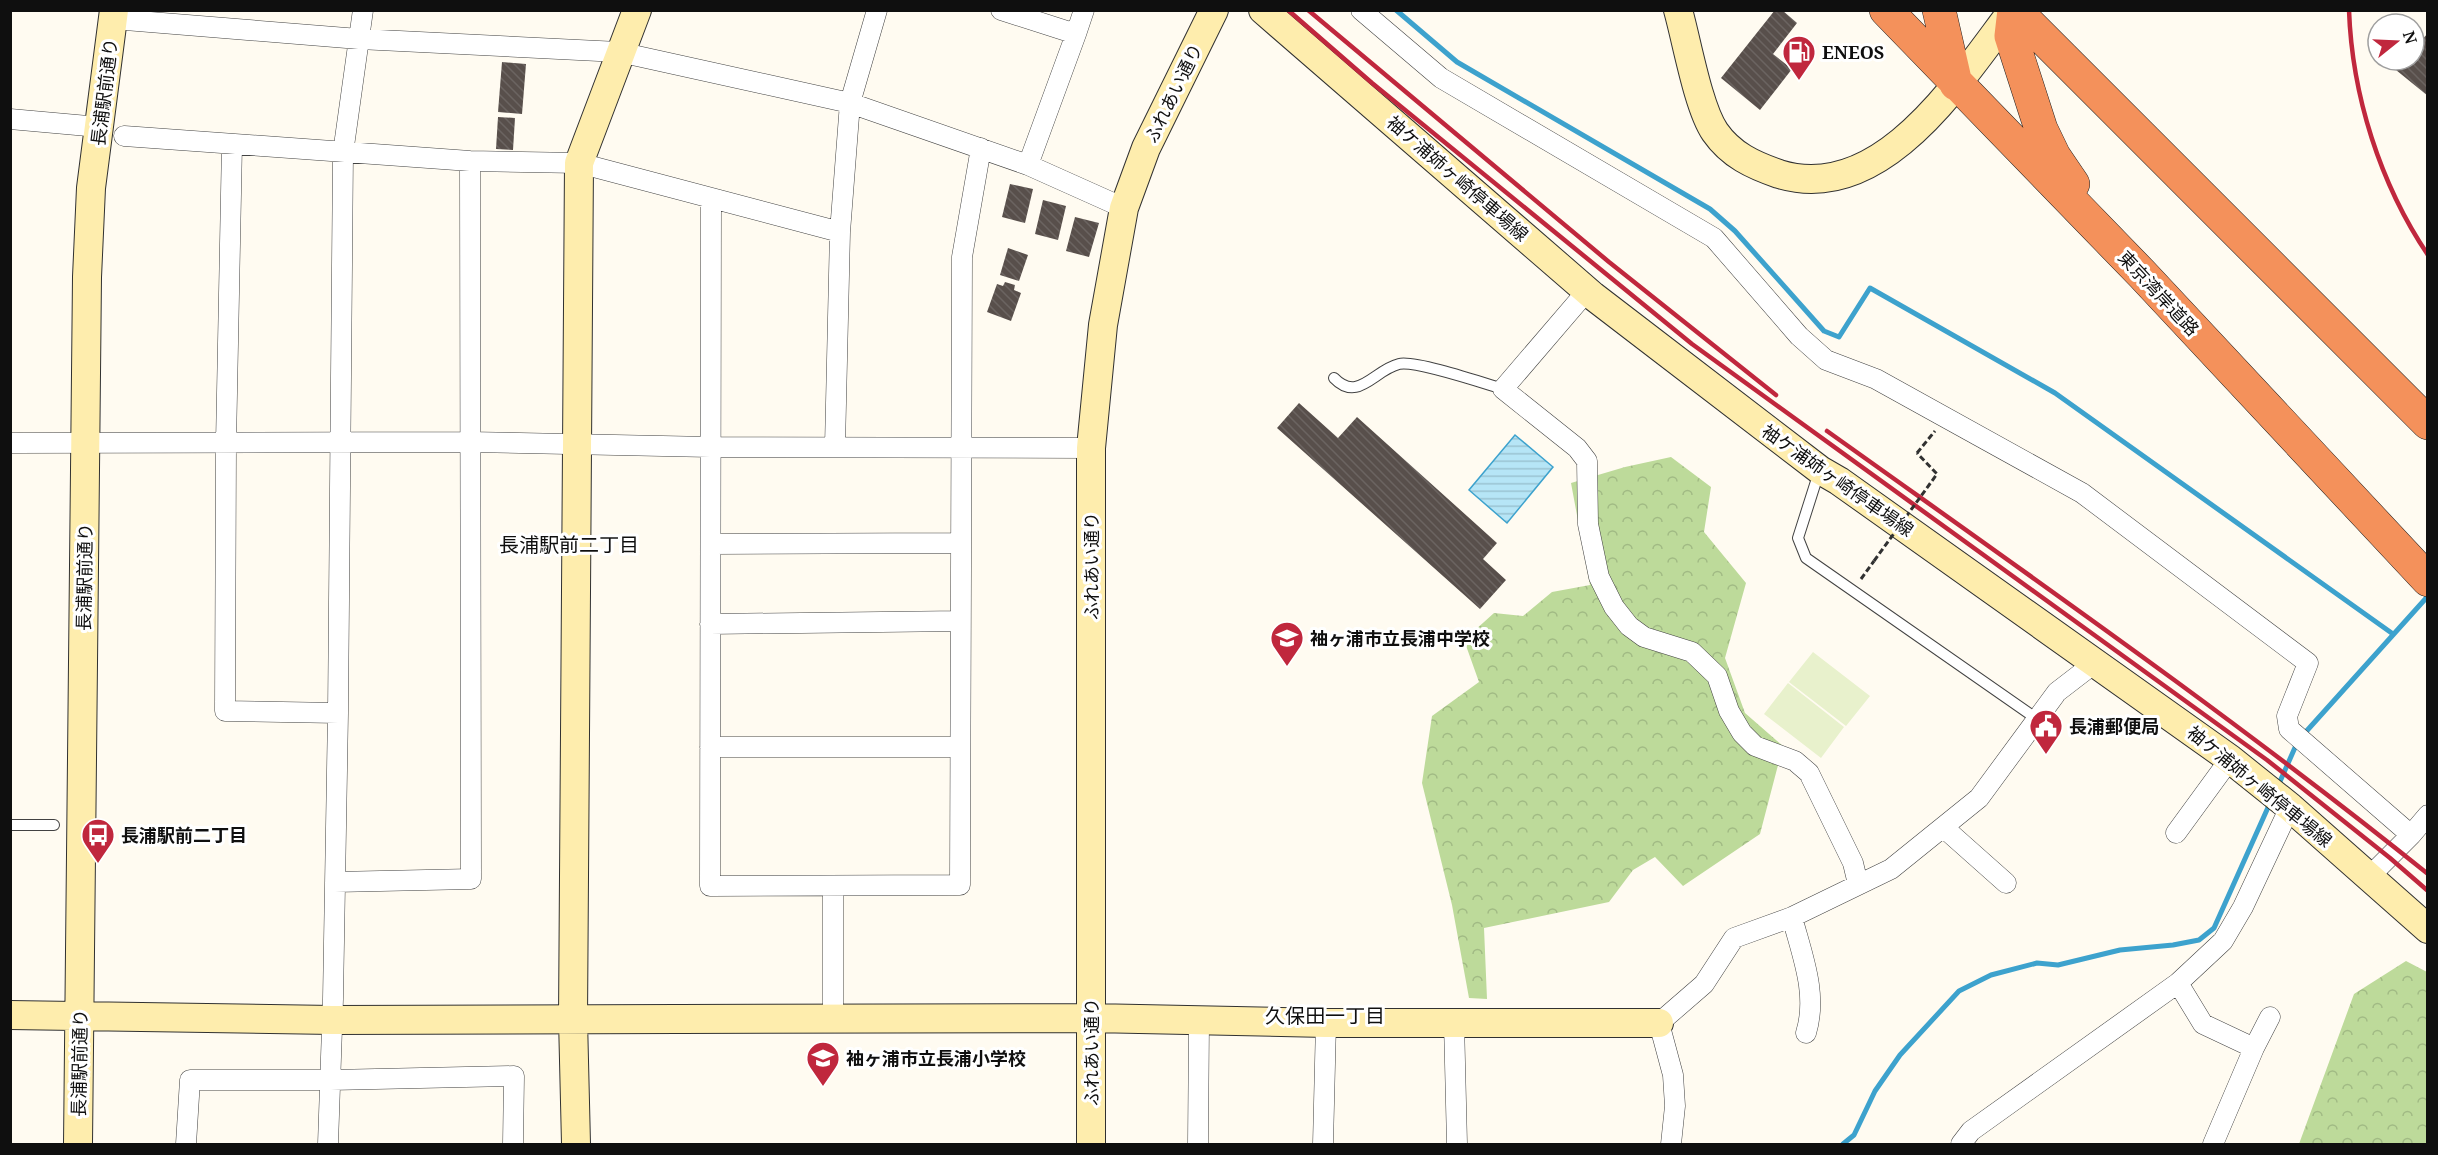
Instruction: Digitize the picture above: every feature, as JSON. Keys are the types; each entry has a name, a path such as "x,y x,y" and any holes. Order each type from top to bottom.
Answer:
{"highway":[{"name":"東京湾岸道路","path":"1886,10 2143,275 2427,580"},
{"path":"1939,10 1956,84"},
{"path":"2014,10 2012,36 2041,129 2072,183 2123,239 2143,275"},
{"path":"2014,10 2427,423"}],"street":[{"path":"328,1144 333,1020 338,712 343,153 363,10"},
{"path":"576,1144 573,1019 579,163 610,85 619,52 637,10"},
{"path":"836,446 840,232 850,103 877,10"},
{"path":"1000,10 1076,34"},
{"path":"1028,165 1084,10"},
{"name":"ふれあい通り","path":"1091,1144 1091,448 1103,325 1124,208 1146,148 1214,10"},
{"name":"袖ケ浦姉ヶ崎停車場線","path":"1263,10 1587,291 1820,470 2096,662 2230,759 2370,876 2427,929"},
{"path":"1361,10 1441,78 1714,238 1800,336 1826,360 1876,380 2082,493 2308,663 2287,716 2289,729 2411,835"},
{"path":"1678,10 1703,105 1714,131 1733,153 1756,166 1786,176 1811,179 1861,168 1885,155 1907,138 1956,84 2014,10"},
{"path":"114,15 359,39 619,52 850,103 1028,165 1124,208"},
{"name":"長浦駅前通り","path":"78,1144 88,255 91,188 112,132 114,15"},
{"path":"10,119 112,132 343,153 470,161 579,163 711,200 840,232"},
{"path":"232,144 226,443 225,711 338,712"},
{"path":"711,200 710,886 960,885 962,257 981,148"},
{"path":"335,882 471,879 470,161"},
{"path":"1587,291 1503,389 1577,448 1587,461 1588,524 1599,577 1614,607 1629,626 1644,637 1692,652 1717,676 1729,711 1742,733 1755,746 1795,761 1809,773 1853,863 1858,884"},
{"path":"10,443 469,442 578,446 1091,448"},
{"path":"711,544 961,543"},
{"path":"710,624 960,621"},
{"path":"10,1015 333,1020 1091,1018 1199,1022 1659,1023 1704,984 1734,939 1792,917 1891,869 1943,827 1978,798 2057,692 2096,662"},
{"path":"710,747 960,747"},
{"path":"2176,832 2230,759"},
{"path":"1961,1144 1971,1131 2178,983 2223,941 2243,907 2290,807"},
{"path":"2370,876 2411,835 2427,815"},
{"path":"1943,827 2006,883"},
{"path":"833,886 833,1018"},
{"path":"1792,917 1809,980 1811,1016 1806,1033"},
{"path":"2178,983 2203,1024 2254,1048"},
{"path":"2213,1144 2254,1048 2270,1017"},
{"path":"1198,1144 1199,1022"},
{"path":"1454,1022 1457,1144"},
{"path":"1323,1144 1326,1023"},
{"path":"1659,1023 1673,1075 1675,1106 1671,1144"},
{"path":"186,1144 190,1080 514,1076 513,1144"}],"lane":[{"path":"1334,378 1342,386 1354,388 1400,363 1430,368 1503,389"},
{"path":"1820,470 1798,538 1806,558 2037,719"},
{"path":"10,825 54,825"}],"path":[{"path":"1852,591 1937,474 1917,453 1945,418"}],"green space":[{"path":"1671,457 1711,487 1704,532 1746,583 1725,658 1745,713 1783,746 1760,834 1683,886 1655,857 1633,870 1609,902 1484,928 1487,999 1469,998 1452,905 1422,783 1432,716 1479,682 1464,640 1494,613 1523,616 1552,592 1590,585 1571,483 1625,467"},
{"path":"1813,652 1870,696 1846,726 1789,682"},
{"path":"1788,683 1844,727 1821,758 1764,714"},
{"path":"2406,961 2427,972 2427,1144 2299,1144 2354,994"}],"water":[{"path":"1515,435 1553,467 1507,523 1469,490"}],"building":[{"path":"1775,10 1782,10 1797,23 1773,54 1792,69 1760,110 1721,78"},
{"path":"2428,33 2428,96 2398,72 2426,72 2426,35"},
{"path":"502,62 526,64 522,114 498,112"},
{"path":"498,117 515,118 513,150 496,149"},
{"path":"1010,184 1033,189 1025,223 1002,217"},
{"path":"1043,200 1066,206 1058,240 1035,234"},
{"path":"1075,217 1099,223 1089,257 1066,251"},
{"path":"1008,248 1028,255 1019,281 1000,275"},
{"path":"1005,282 1015,285 1014,290 1021,293 1011,321 987,312 997,284 1003,286"},
{"path":"1299,403 1338,438 1357,417 1497,543 1483,559 1506,580 1480,609 1277,428"}],"waterway":[{"path":"1396,10 1457,62 1710,209 1735,231 1824,331 1839,337 1870,288 2055,393 2393,634"},
{"path":"2303,735 2428,596"},
{"path":"2278,786 2297,743"},
{"path":"1843,1144 1854,1135 1875,1091 1900,1055 1959,991 1991,975 2037,963 2058,965 2120,950 2199,940 2214,928 2270,803"}],"railway":[{"path":"1288,10 1372,83 1692,344 2267,760 2428,891"},
{"path":"1308,10 1609,262 1776,395"},
{"path":"2349,10 2356,74 2372,138 2396,199 2428,255"},
{"path":"1827,431 2281,759 2428,874"}],"place":[{"name":"ENEOS","path":"1799,81"},
{"name":"袖ヶ浦市立長浦中学校","path":"1287,667"},
{"name":"長浦郵便局","path":"2046,755"},
{"name":"長浦駅前二丁目","path":"98,864"},
{"name":"袖ヶ浦市立長浦小学校","path":"823,1087"}],"district":[{"name":"長浦駅前二丁目","path":"569,544"},
{"name":"久保田一丁目","path":"1325,1015"}]}
